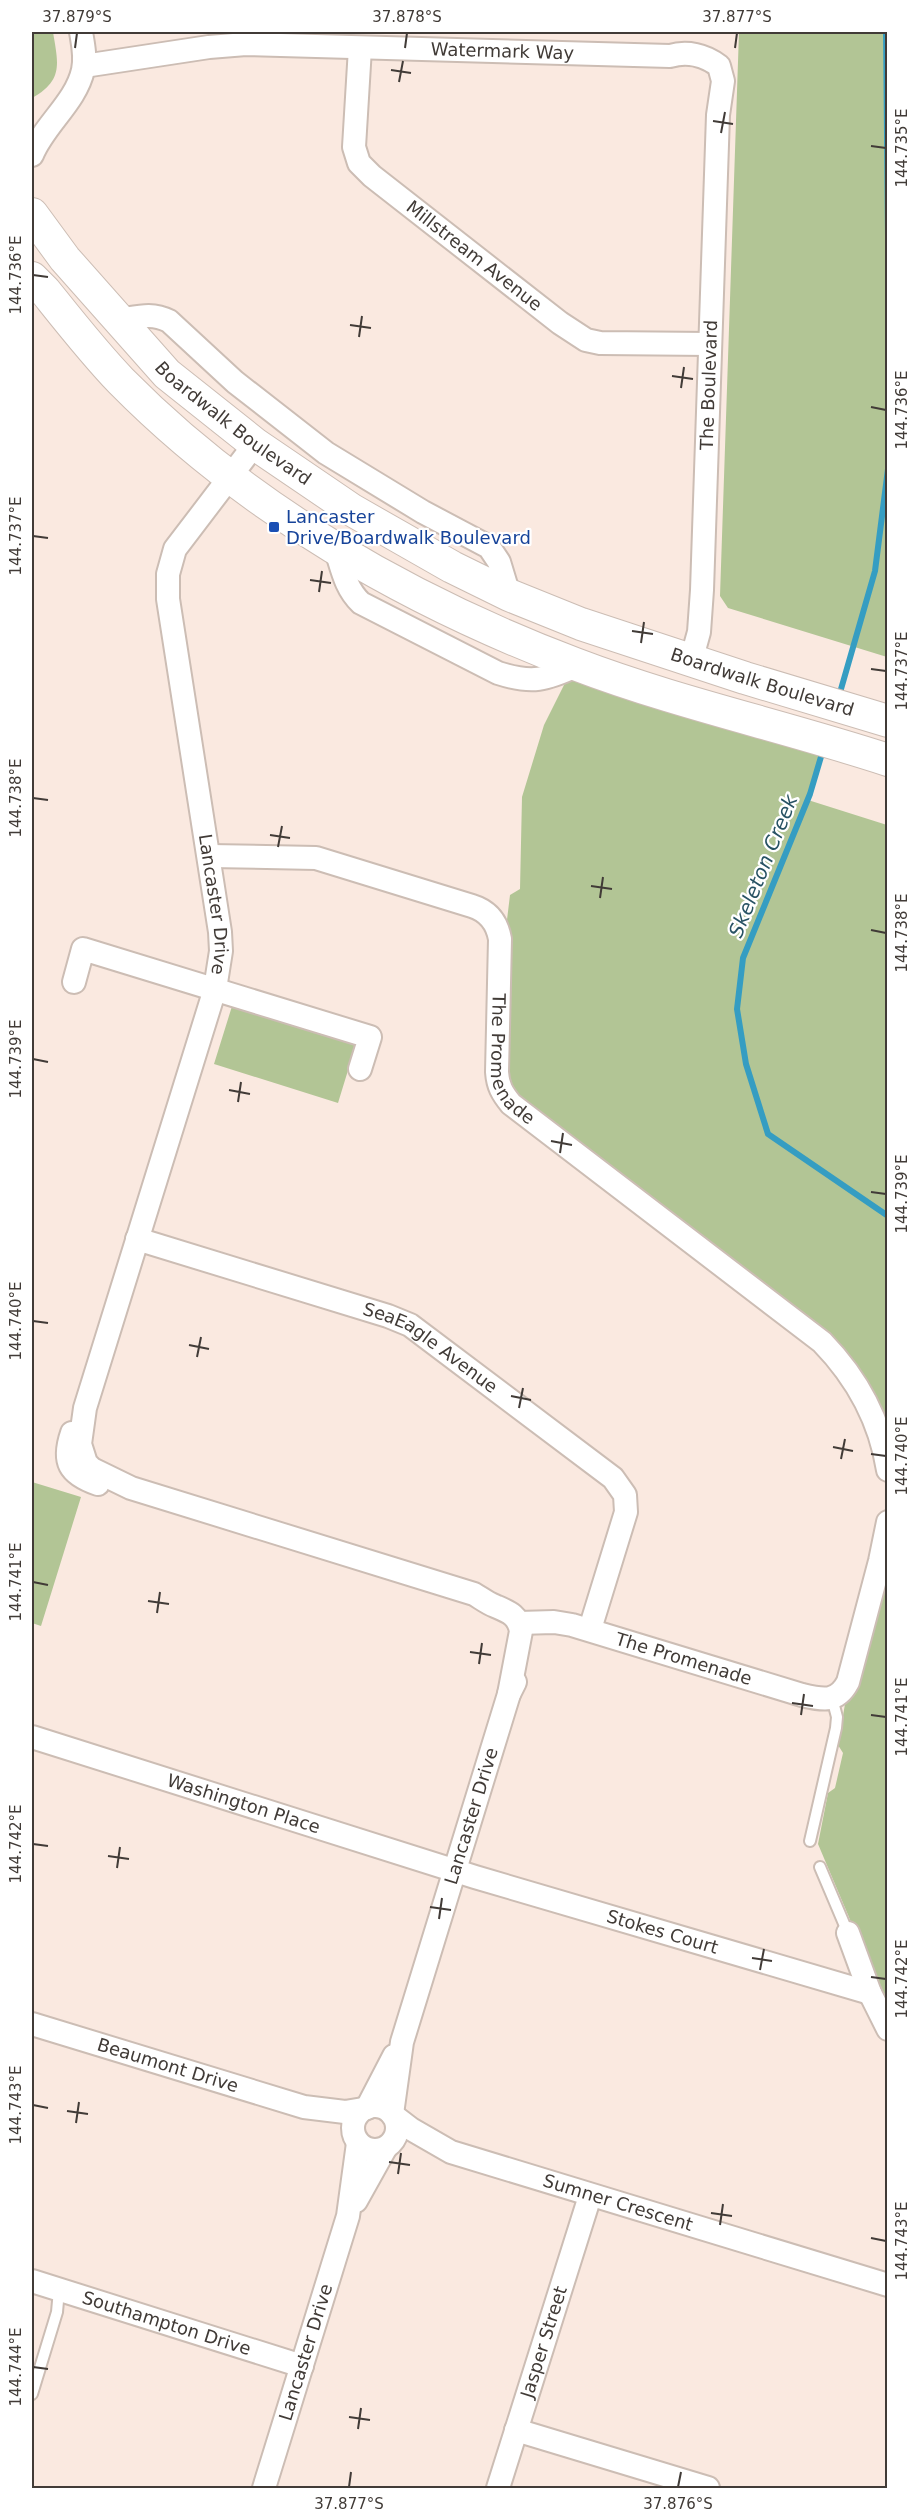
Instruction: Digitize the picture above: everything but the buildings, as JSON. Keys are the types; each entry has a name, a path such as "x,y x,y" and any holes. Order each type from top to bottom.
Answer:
{"main road":[{"name":"Boardwalk Boulevard","path":"32,214 65,259 167,374 255,444 360,515 452,567 509,595 621,639 885,720"},
{"name":"Boardwalk Boulevard","path":"32,278 120,380 187,442 231,476 335,547 445,609 578,665 733,715 880,757"}],"street":[{"path":"32,156 52,120 76,86 84,66 81,32"},
{"name":"Watermark Way","path":"84,66 229,45 670,56 687,53 712,67"},
{"name":"Millstream Avenue","path":"360,48 354,147 359,163 372,176 560,323 586,340 609,344 710,344"},
{"name":"The Boulevard","path":"691,661 699,633 701,613 718,108 723,81 721,70 712,67"},
{"path":"32,130 52,120"},
{"path":"119,320 149,315 161,316 170,321 235,382 326,453 423,512 489,547 499,562 509,595"},
{"name":"Lancaster Drive","path":"255,444 207,510 182,538 175,549 168,574 168,599 210,856 221,951 215,989 85,1407 80,1444 86,1463 92,1469 131,1488 474,1593 527,1622 512,1669 509,1694 402,2042 393,2115"},
{"name":"The Promenade","path":"210,856 316,858 486,912 495,924 500,939 497,1072 503,1095 592,1167 822,1342 844,1366 869,1407 879,1431 888,1470"},
{"path":"74,982 83,949 215,989 370,1037 360,1069"},
{"name":"SeaEagle Avenue","path":"137,1239 388,1316 410,1325 613,1478 625,1495 626,1512 590,1629"},
{"path":"832,1698 843,1692 850,1676 888,1522"},
{"name":"The Promenade","path":"527,1622 558,1622 590,1629 802,1695 832,1698"},
{"name":"Washington Place","path":"32,1737 455,1871"},
{"name":"Stokes Court","path":"455,1871 870,1994"},
{"path":"848,1933 870,1994 888,2029"},
{"name":"Beaumont Drive","path":"32,2024 304,2107"},
{"name":"Lancaster Drive","path":"365,2108 402,2042"},
{"path":"378,2106 393,2115 397,2125 396,2135 386,2148 370,2150 304,2107 345,2112 378,2106"},
{"path":"357,2142 353,2126 356,2116 365,2108"},
{"name":"Sumner Crescent","path":"393,2115 411,2129 451,2152 590,2196 888,2284"},
{"name":"Lancaster Drive","path":"264,2488 348,2216 357,2142"},
{"name":"Lancaster Drive","path":"348,2216 386,2148"},
{"name":"Sumner Crescent","path":"386,2148 451,2152"},
{"name":"Jasper Street","path":"498,2488 590,2196"},
{"name":"Southampton Drive","path":"32,2281 302,2366"},
{"path":"516,2430 708,2488"}],"lane":[{"path":"810,1841 836,1728 837,1717 832,1698"},
{"path":"820,1867 848,1933"},
{"path":"32,2394 57,2312 59,2290"}],"green space":[{"path":"32,32 53,32 57,62 54,77 42,91 32,98"},
{"path":"739,32 887,32 887,657 728,608 720,596"},
{"path":"571,671 822,754 808,800 887,825 887,1434 868,1389 519,1098 506,1076 506,928 510,895 520,889 522,797 544,725"},
{"path":"233,1003 357,1041 338,1103 214,1064"},
{"path":"32,1482 81,1497 41,1626 32,1623"},
{"path":"887,1565 887,2007 818,1844 828,1793 835,1788 843,1753 838,1745 845,1704 853,1693"}],"waterway":[{"name":"Skeleton Creek","path":"886,32 888,236"},
{"name":"Skeleton Creek","path":"839,696 875,571 888,469"},
{"name":"Skeleton Creek","path":"823,750 810,794 743,958 737,1009 746,1064 768,1134 888,1216"}],"place":[{"name":"Lancaster Drive/Boardwalk Boulevard","path":"274,527"}]}
